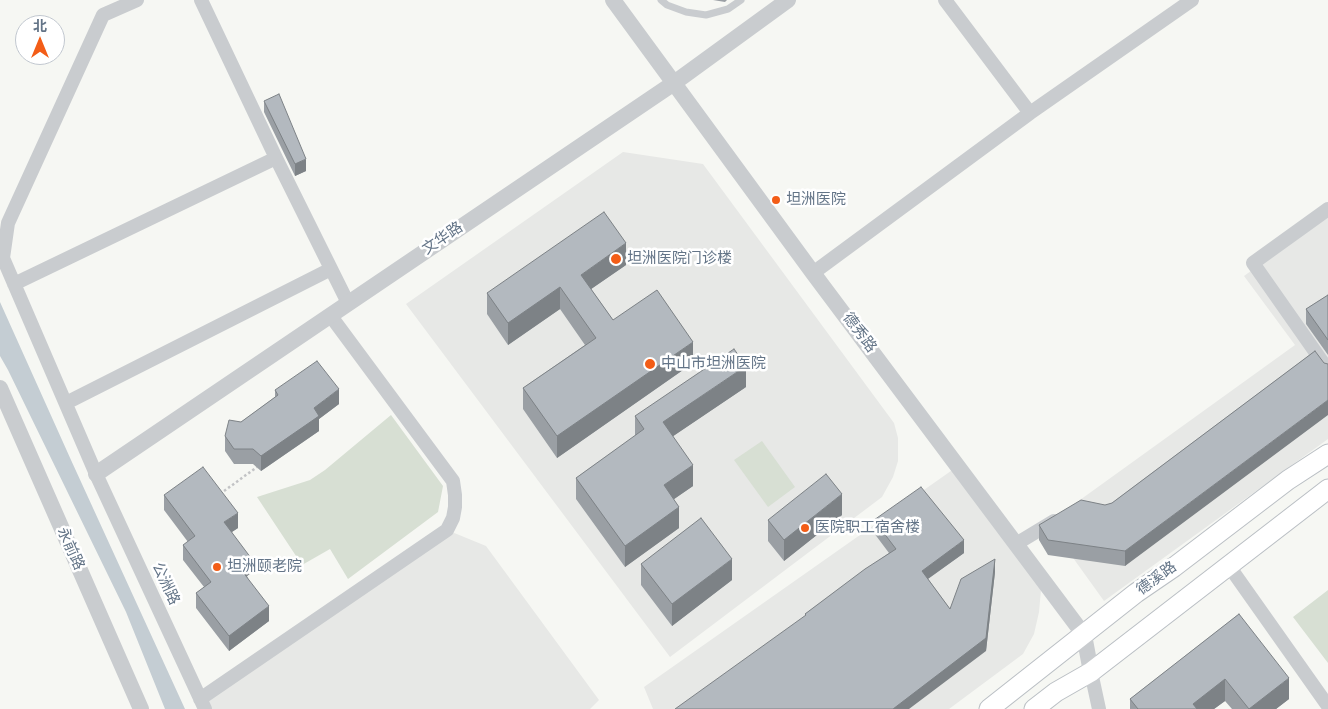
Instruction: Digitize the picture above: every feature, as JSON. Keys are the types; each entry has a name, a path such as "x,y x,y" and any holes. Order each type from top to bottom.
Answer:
{"main road":[{"name":"德溪路","path":"989,709 1136,594 1288,480 1328,454"},
{"path":"1034,709 1056,692 1091,672 1328,490"}],"street":[{"path":"2,257 8,223 103,14 137,0"},
{"path":"201,0 348,303"},
{"name":"德秀路","path":"613,0 813,273 1084,635 1091,672"},
{"name":"文华路","path":"96,474 674,83 788,0"},
{"path":"945,0 1030,113"},
{"path":"813,273 1030,113 1192,0"},
{"path":"14,284 276,158"},
{"path":"1328,209 1253,263 1313,357 1328,370"},
{"name":"公洲路","path":"2,257 96,474 202,704"},
{"path":"66,403 331,269"},
{"path":"202,704 446,530 453,518 455,495 453,481 330,315"},
{"name":"永前路","path":"0,388 141,709"},
{"path":"1016,544 1063,515"},
{"path":"1229,566 1328,706"},
{"path":"1091,672 1098,709"}],"lane":[{"path":"661,0 667,5 686,12 706,15 728,9 741,0"}],"path":[{"path":"215,498 257,467"}],"shaded area":[{"name":"中山市坦洲医院","path":"623,152 703,164 894,423 898,438 898,461 893,477 882,497 670,657 406,304"},
{"path":"1328,215 1328,439 1104,601 1048,523 1295,345 1244,276"},
{"path":"0,302 185,709 165,709 126,612 0,356"},
{"path":"391,415 443,486 438,512 348,579 330,549 302,565 257,497 310,480 325,470"},
{"path":"762,441 795,487 768,507 734,460"},
{"path":"958,466 1042,579 1039,612 1034,634 1023,654 949,709 653,709 644,687"},
{"path":"447,530 486,546 599,700 590,709 205,709 200,699"},
{"path":"1328,590 1328,663 1293,617"}],"building":[{"path":"279,94 306,159 295,164 264,101"},
{"path":"604,212 626,243 581,275 613,320 657,290 693,342 557,436 523,388 596,338 560,287 508,323 487,293"},
{"path":"1328,295 1328,340 1306,309"},
{"path":"734,349 746,366 663,422 693,465 664,485 679,507 625,546 576,478 644,429 635,416"},
{"path":"1315,351 1324,363 1328,364 1328,400 1125,551 1048,540 1039,525 1081,500 1105,505 1112,503"},
{"path":"317,361 339,389 314,408 319,416 261,456 253,449 234,449 225,436 229,420 241,422 278,395 275,390"},
{"name":"坦洲颐老院","path":"203,467 238,513 224,522 251,558 239,567 269,606 229,636 196,593 211,582 183,545 195,536 164,495"},
{"path":"826,474 842,494 784,540 768,520"},
{"path":"921,487 964,540 922,571 950,609 961,579 995,559 986,638 893,709 675,709 806,615 865,569 896,549 874,520"},
{"path":"701,518 732,559 672,604 641,564"},
{"path":"1239,614 1289,678 1249,709 1225,679 1193,704 1197,709 1138,709 1130,699"}],"place":[{"name":"坦洲医院","path":"776,200"},
{"name":"坦洲医院门诊楼","path":"616,259"},
{"name":"中山市坦洲医院","path":"650,364"},
{"name":"医院职工宿舍楼","path":"805,528"},
{"name":"坦洲颐老院","path":"217,567"}]}
